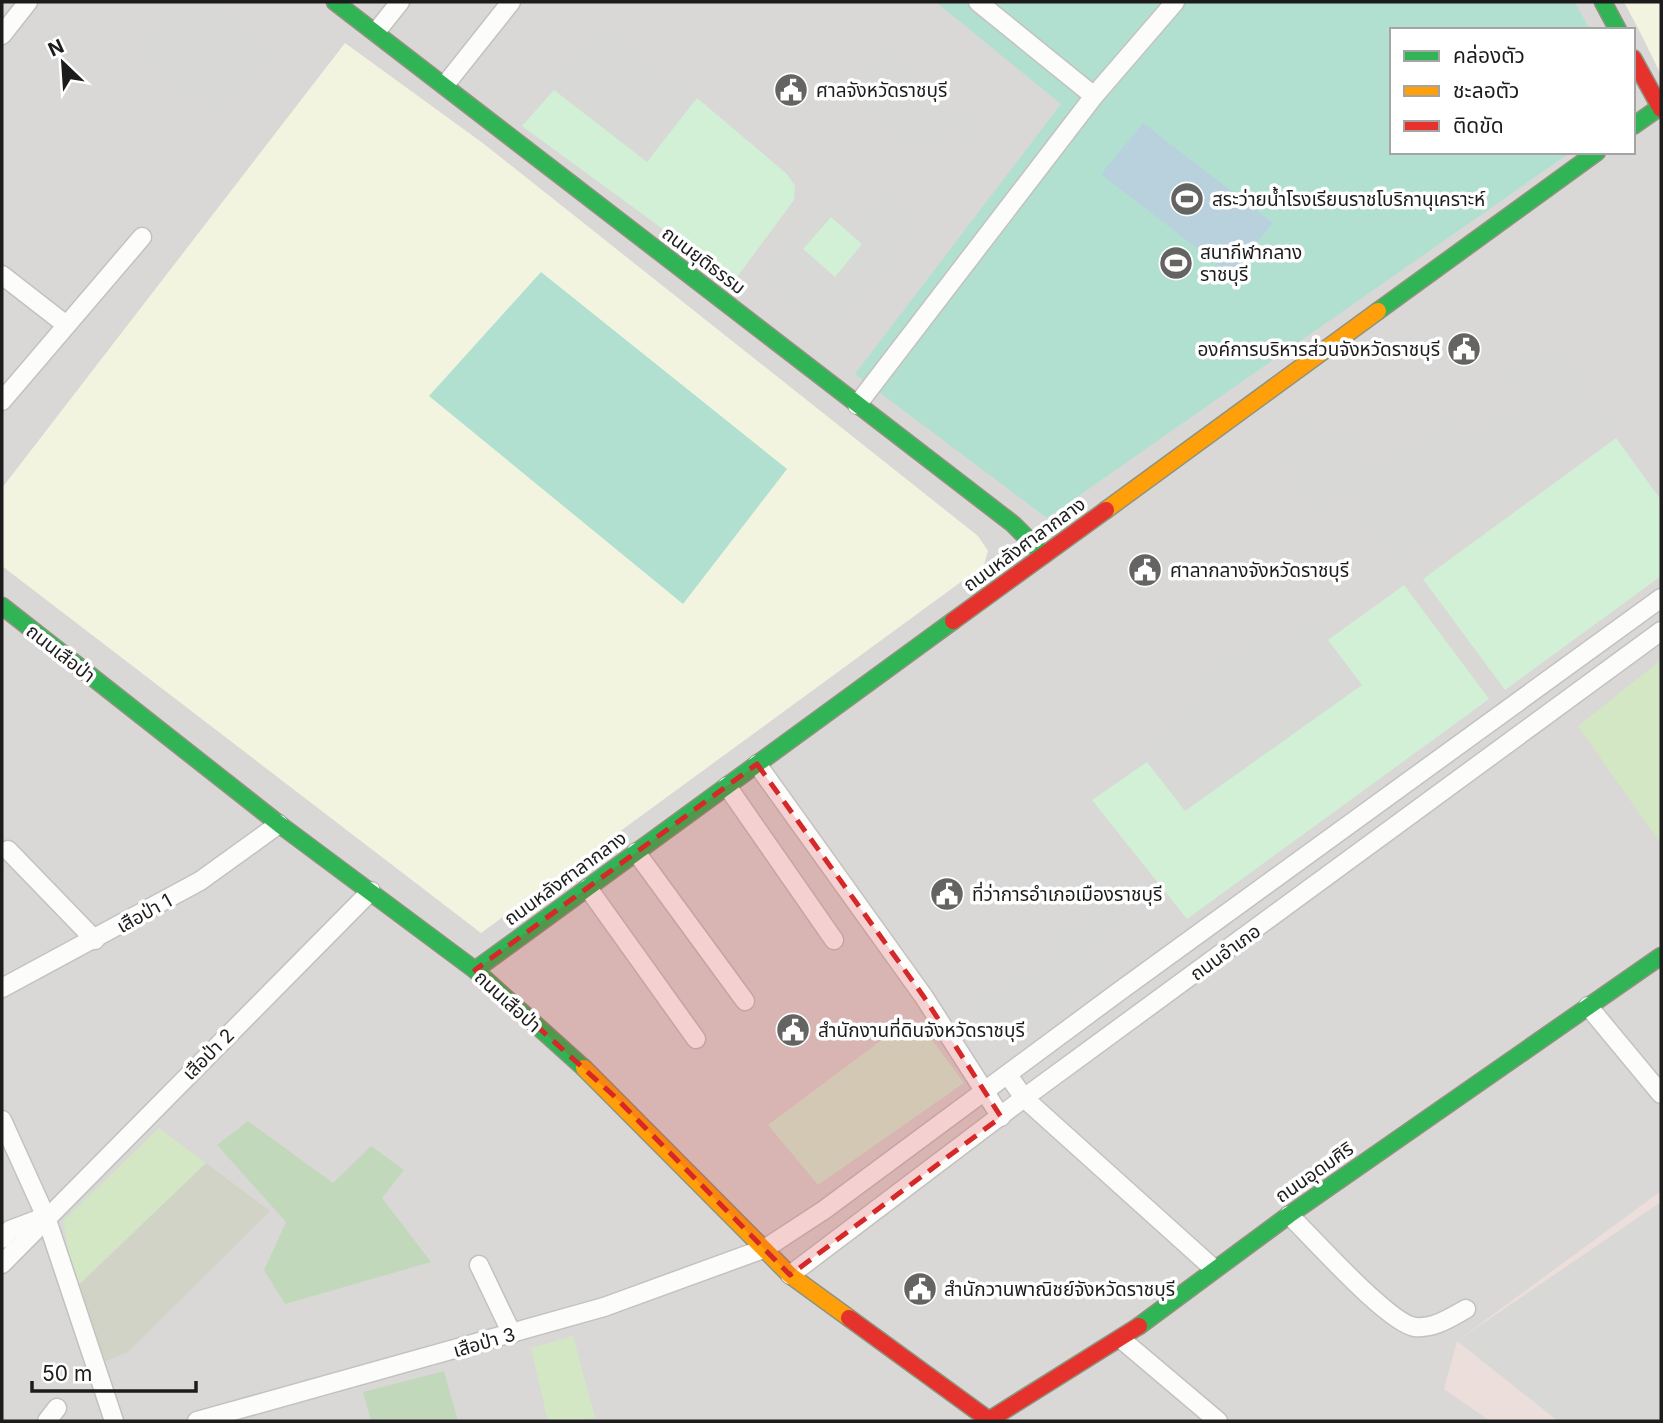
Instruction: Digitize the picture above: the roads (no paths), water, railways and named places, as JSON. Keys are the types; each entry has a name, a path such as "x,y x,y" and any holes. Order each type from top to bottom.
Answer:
{"street":[{"path":"2,35 28,2"},
{"name":"ถนนยุติธรรม","path":"335,2 1013,524 1044,555"},
{"path":"376,32 400,2"},
{"path":"445,85 511,2"},
{"path":"978,2 1094,96"},
{"path":"857,405 1094,96 1175,2"},
{"path":"1602,2 1617,28"},
{"path":"1635,62 1661,108 1635,125"},
{"name":"ถนนหลังศาลากลาง","path":"475,970 1594,154"},
{"path":"2,401 142,237"},
{"path":"2,275 65,324"},
{"name":"ถนนอำเภอ","path":"766,1248 984,1094 1661,598"},
{"name":"ถนนเสือป่า","path":"2,606 279,824 475,970 614,1096 790,1275 989,1421"},
{"name":"ถนนอำเภอ","path":"790,1275 1024,1098 1661,631"},
{"path":"757,764 925,997 1001,1117"},
{"path":"727,786 834,940"},
{"name":"เสือป่า 1","path":"2,988 200,881 279,824"},
{"path":"8,850 95,940"},
{"path":"636,852 745,1002"},
{"path":"587,888 696,1039"},
{"name":"เสือป่า 2","path":"2,1264 371,891"},
{"name":"ถนนอุดมศิริ","path":"989,1421 1121,1339 1289,1215 1661,956"},
{"path":"1588,1006 1661,1094"},
{"path":"1008,1075 1024,1098 1214,1269"},
{"path":"2,1120 46,1217 114,1421"},
{"path":"1289,1215 1388,1312 1413,1327 1432,1325 1466,1309"},
{"path":"2,1238 10,1230 46,1217"},
{"name":"เสือป่า 3","path":"197,1421 604,1307 766,1248"},
{"path":"479,1265 512,1334"},
{"path":"1121,1339 1218,1421"}],"water":[{"name":"สระว่ายน้ำโรงเรียนราชโบริกานุเคราะห์","path":"1143,123 1273,223 1230,274 1101,174"}],"place":[{"name":"ศาลจังหวัดราชบุรี","path":"791,90"},
{"name":"สระว่ายน้ำโรงเรียนราชโบริกานุเคราะห์","path":"1187,199"},
{"name":"สนากีฬากลาง ราชบุรี","path":"1176,263"},
{"name":"องค์การบริหารส่วนจังหวัดราชบุรี","path":"1464,349"},
{"name":"ศาลากลางจังหวัดราชบุรี","path":"1145,570"},
{"name":"ที่ว่าการอำเภอเมืองราชบุรี","path":"947,894"},
{"name":"สำนักงานที่ดินจังหวัดราชบุรี","path":"793,1030"},
{"name":"สำนักวานพาณิชย์จังหวัดราชบุรี","path":"920,1289"}]}
